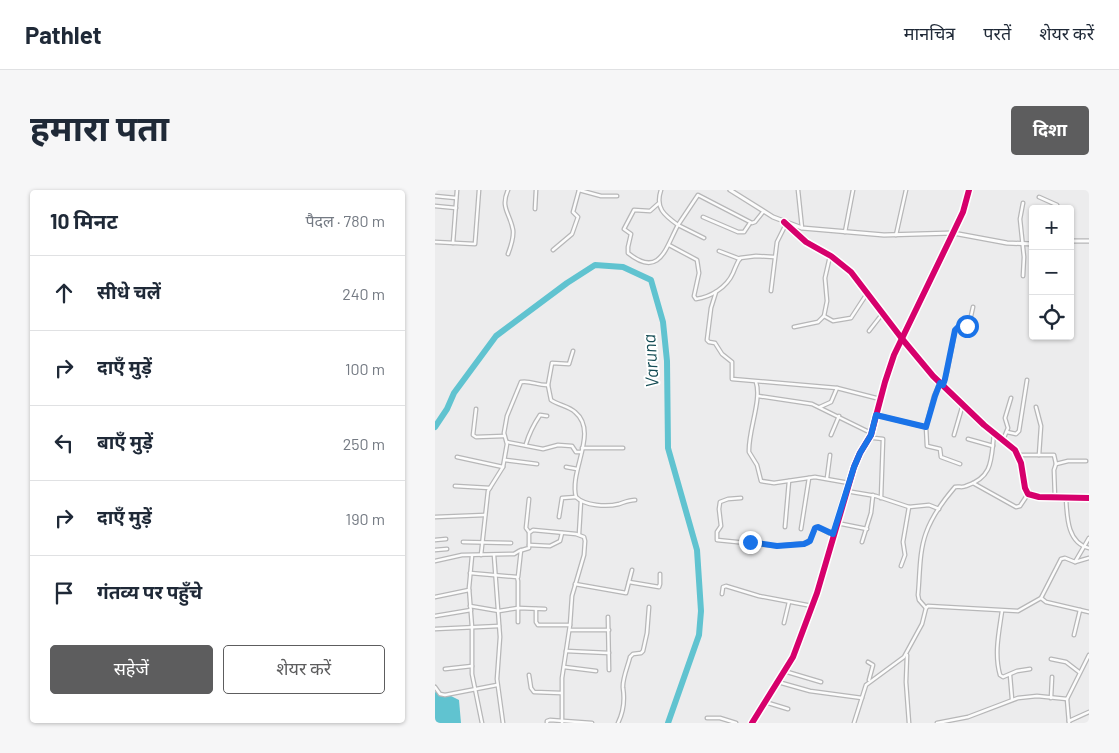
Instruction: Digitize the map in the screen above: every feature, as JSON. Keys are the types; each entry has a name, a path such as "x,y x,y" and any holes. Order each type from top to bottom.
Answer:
{"street":[{"path":"453,243 457,190"},
{"path":"435,242 475,244 479,190"},
{"path":"508,190 505,197 505,206 513,235 508,254"},
{"path":"535,208 536,190"},
{"path":"553,250 574,230 578,217 573,212 578,190 601,196 617,196"},
{"path":"661,190 659,202 650,211 634,210 624,229 631,234 628,251 636,258 651,263 662,257 678,225 699,195 750,223"},
{"path":"730,190 763,212 785,223 802,228 896,235 953,233 1007,243 1029,244"},
{"path":"798,190 802,228"},
{"path":"845,232 853,190"},
{"path":"896,235 906,190"},
{"path":"752,723 793,657 812,606 846,491 857,460 871,434 890,367 963,212 969,190"},
{"path":"435,196 456,198"},
{"path":"1039,197 1057,205"},
{"path":"659,202 666,215 678,225 705,238"},
{"path":"1023,203 1020,212 1024,257 1023,276"},
{"path":"435,206 455,208"},
{"path":"703,217 738,232 744,232 750,223 754,223 763,212"},
{"path":"785,223 806,242 831,256 851,272 903,340 941,384 994,434 1010,445 1018,455 1028,494 1039,497 1089,498"},
{"path":"771,291 774,257 779,235 785,223"},
{"path":"1074,241 1089,241"},
{"path":"669,245 697,260 699,273 695,287 695,298 699,299 716,292 729,279 740,259"},
{"path":"719,250 740,259 756,256 774,257"},
{"path":"794,327 818,322 823,316 827,302 825,278 831,256"},
{"path":"716,292 711,308 707,341 715,343 722,354 731,362 732,379 837,388 880,399"},
{"path":"823,316 833,321 851,318 868,292"},
{"path":"960,464 941,457 939,449 927,446 926,427 935,396 947,372 955,330 959,326 969,325 973,307"},
{"path":"869,331 883,313"},
{"path":"573,351 569,364 552,363 548,385 551,400 574,411 584,423 585,434 577,469 576,497"},
{"path":"1007,432 1016,434 1019,431 1027,380"},
{"path":"755,381 758,396 752,418 749,452 757,465 761,481 769,483 809,478 827,478 849,483"},
{"path":"481,555 490,488 503,467 505,460 507,442 504,436 507,416 521,382 548,385"},
{"path":"820,407 831,402 837,388"},
{"path":"758,396 808,403 820,407 871,434 874,438 883,439 881,498"},
{"path":"1003,440 1007,432 1006,415 1011,398"},
{"path":"954,435 963,404"},
{"path":"1036,407 1041,426 1039,455"},
{"path":"476,409 473,436 504,436"},
{"path":"526,444 530,431 535,426 539,415 547,416"},
{"path":"876,415 926,427"},
{"path":"831,435 839,416"},
{"path":"926,608 918,598 926,532 939,509 955,487 965,487 983,477 989,470 994,434"},
{"path":"968,439 993,446"},
{"path":"507,442 547,449 558,445 572,446 576,452 581,452"},
{"path":"582,448 623,448"},
{"path":"827,478 830,454"},
{"path":"1018,455 1054,456 1056,464 1054,470 1055,498"},
{"path":"457,457 503,467"},
{"path":"505,460 537,464"},
{"path":"1056,464 1068,461 1086,461"},
{"path":"566,467 577,469"},
{"path":"801,529 809,478"},
{"path":"785,527 789,481"},
{"path":"973,482 1016,507 1020,506 1028,494"},
{"path":"455,486 490,488"},
{"path":"846,491 873,495 909,507 929,506 939,509"},
{"path":"863,542 873,495"},
{"path":"559,517 561,498 576,497 581,501 603,505 635,500"},
{"path":"741,498 720,502 721,526 717,532 717,540 777,546 808,543 816,527 833,534"},
{"path":"1066,498 1070,530 1077,542 1089,548"},
{"path":"435,561 462,555 514,554 528,549 529,532 526,528 529,499"},
{"path":"579,534 581,501"},
{"path":"901,566 905,555 903,542 909,507"},
{"path":"435,517 485,515"},
{"path":"837,523 867,529"},
{"path":"529,532 545,530 579,534 583,537 585,546 571,606 571,625 561,693 562,722"},
{"path":"529,545 553,545 560,541 562,533"},
{"path":"1075,562 1089,538"},
{"path":"435,540 445,540"},
{"path":"463,542 511,543"},
{"path":"435,550 447,549"},
{"path":"518,622 518,579 521,550"},
{"path":"472,555 469,590 472,627 472,666 474,689 481,723"},
{"path":"493,555 499,611 497,685 503,723"},
{"path":"926,608 931,606 1018,611 1041,598 1061,559 1065,558 1075,562 1089,558"},
{"path":"575,584 624,594 627,593 632,570"},
{"path":"470,573 515,576 518,579"},
{"path":"629,582 659,587 661,584 660,574"},
{"path":"722,594 723,586 726,586 759,596 812,606"},
{"path":"435,597 469,590"},
{"path":"1041,598 1045,602 1089,612"},
{"path":"784,624 789,602"},
{"path":"470,606 499,611 518,608 545,609"},
{"path":"617,723 624,705 625,694 623,686 630,657 643,651 647,633 649,607"},
{"path":"868,682 896,664 907,652 922,624 926,608"},
{"path":"536,609 536,622 538,625 571,625"},
{"path":"435,616 471,610"},
{"path":"1074,635 1080,610"},
{"path":"1002,611 997,649 997,664 1000,675 1003,677 1017,671 1029,669"},
{"path":"608,617 609,670"},
{"path":"435,629 499,626"},
{"path":"570,630 609,630"},
{"path":"566,651 609,653"},
{"path":"907,652 905,682 909,723"},
{"path":"1089,656 1079,672 1067,699 1069,722 1089,712"},
{"path":"1051,659 1066,662 1079,672"},
{"path":"854,723 873,665 868,662"},
{"path":"445,669 472,666"},
{"path":"564,667 596,671"},
{"path":"784,671 821,682"},
{"path":"529,675 531,688 534,692 561,693"},
{"path":"1010,675 1012,699"},
{"path":"1051,698 1052,677"},
{"path":"778,682 810,691 862,698"},
{"path":"435,687 439,693 445,695 497,685"},
{"path":"937,723 968,717 1012,699 1026,697 1067,699"},
{"path":"765,702 788,709"},
{"path":"707,718 720,718 736,723"},
{"path":"547,723 548,720 592,723"}],"water":[{"path":"435,692 441,695 449,695 459,700 461,723 435,723"}],"waterway":[{"name":"Varuna","path":"435,427 447,409 454,393 496,336 567,283 595,265 623,267 651,280 663,322 667,361 668,448 697,550 701,611 699,635 668,723"}],"cycle path":[{"path":"752,723 793,657 817,593 854,467 871,435 894,355 963,212 969,190"},
{"path":"784,222 806,242 831,256 851,272 933,376 984,425 1015,450 1021,463 1025,488 1028,494 1039,497 1089,498"}],"route":[{"path":"750,542 777,546 804,544 810,541 816,527 833,534 854,467 871,435 876,415 926,427 937,390 940,383 943,385 945,379 955,330 961,325 967,326"}]}
